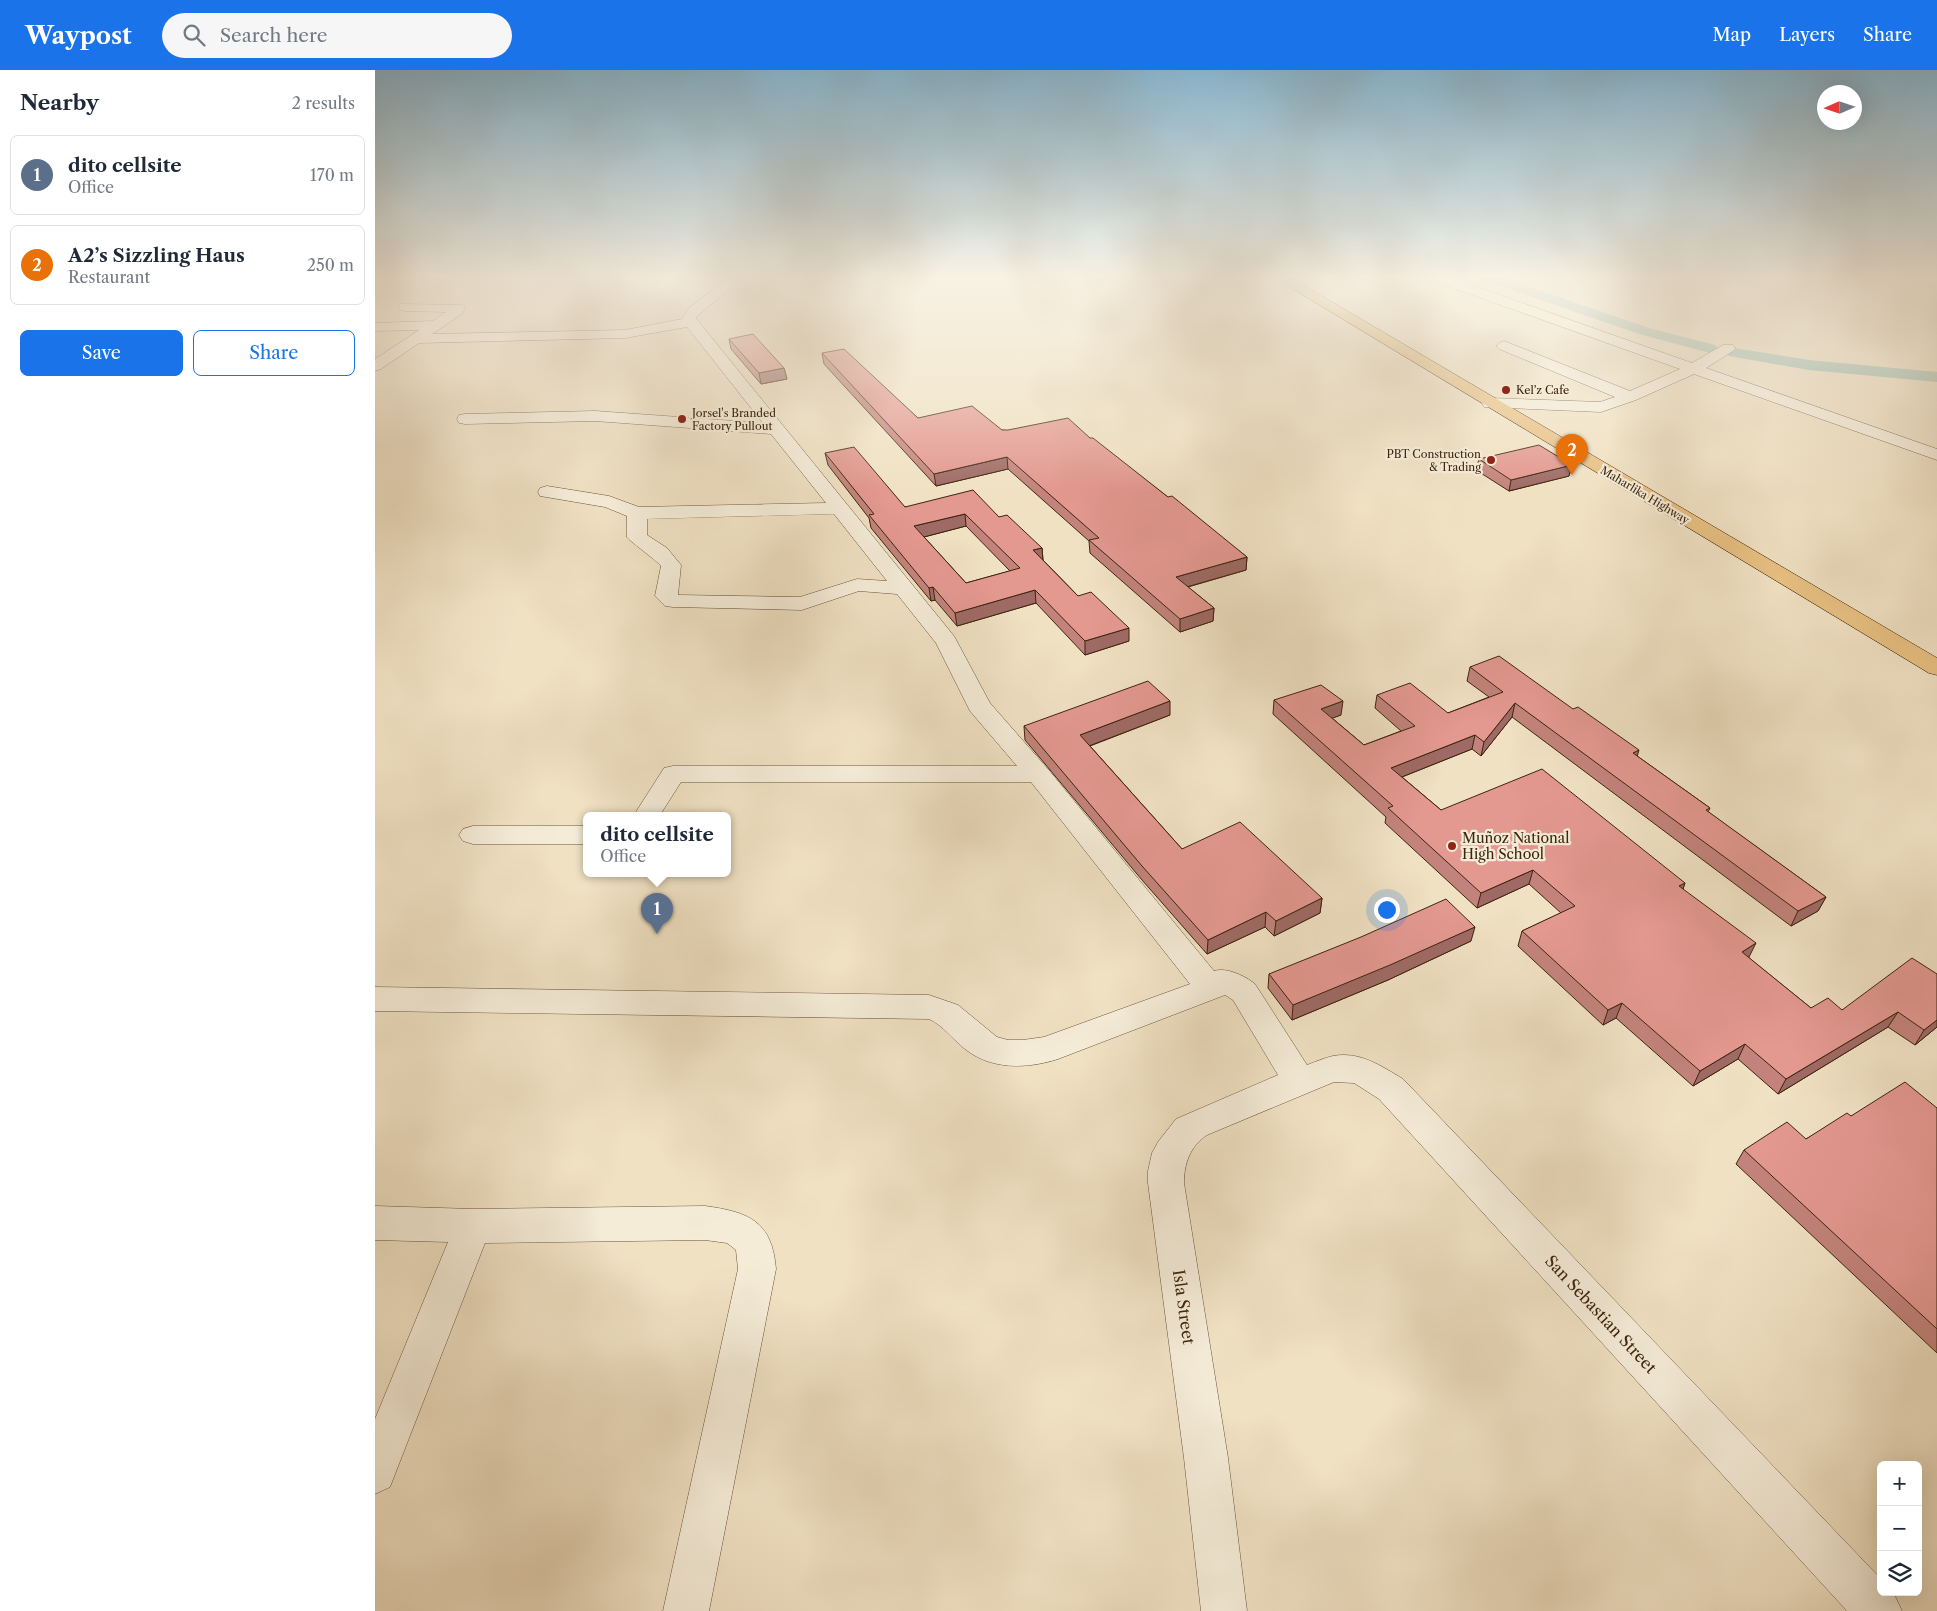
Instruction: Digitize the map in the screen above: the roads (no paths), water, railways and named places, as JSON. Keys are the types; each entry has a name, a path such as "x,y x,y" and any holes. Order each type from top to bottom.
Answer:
{"highway":[{"name":"Maharlika Highway","path":"1397,347 1937,668"}],"street":[{"path":"375,366 404,347"},
{"path":"711,347 946,641 979,706 1038,774 1203,979 1213,988"},
{"path":"1506,347 1630,397"},
{"path":"1631,347 1937,455"},
{"path":"1490,403 1591,407 1609,405 1693,369 1728,348"},
{"path":"465,419 595,416 777,429"},
{"path":"547,492 609,502 637,513 841,508"},
{"path":"637,513 637,538 662,554 671,565 666,596 673,601 802,604 857,585 904,588"},
{"path":"649,812 673,774 1038,774"},
{"path":"473,835 583,835"},
{"path":"375,999 929,1007 950,1015 985,1046 1000,1052 1018,1054 1046,1050 1213,988 1219,981 1224,981 1244,992 1299,1082"},
{"name":"San Sebastian Street","path":"1299,1082 1334,1069 1352,1069 1368,1073 1391,1089 1879,1611"},
{"name":"Isla Street","path":"1224,1611 1206,1458 1166,1171 1170,1153 1191,1126 1299,1082"},
{"path":"375,1223 473,1226 705,1223 730,1226 742,1230 750,1238 755,1246 757,1269 686,1611"},
{"path":"375,1472 473,1226"}],"waterway":[{"path":"1706,347 1710,348"},
{"path":"1734,353 1809,365 1937,377"}],"place":[{"name":"Kel’z Cafe","path":"1506,390"},
{"name":"Jorsel's Branded Factory Pullout","path":"682,419"},
{"name":"PBT Construction & Trading","path":"1491,460"},
{"name":"A2’s Sizzling Haus","path":"1572,475"},
{"name":"Muñoz National High School","path":"1452,846"},
{"name":"dito cellsite","path":"657,934"}]}
